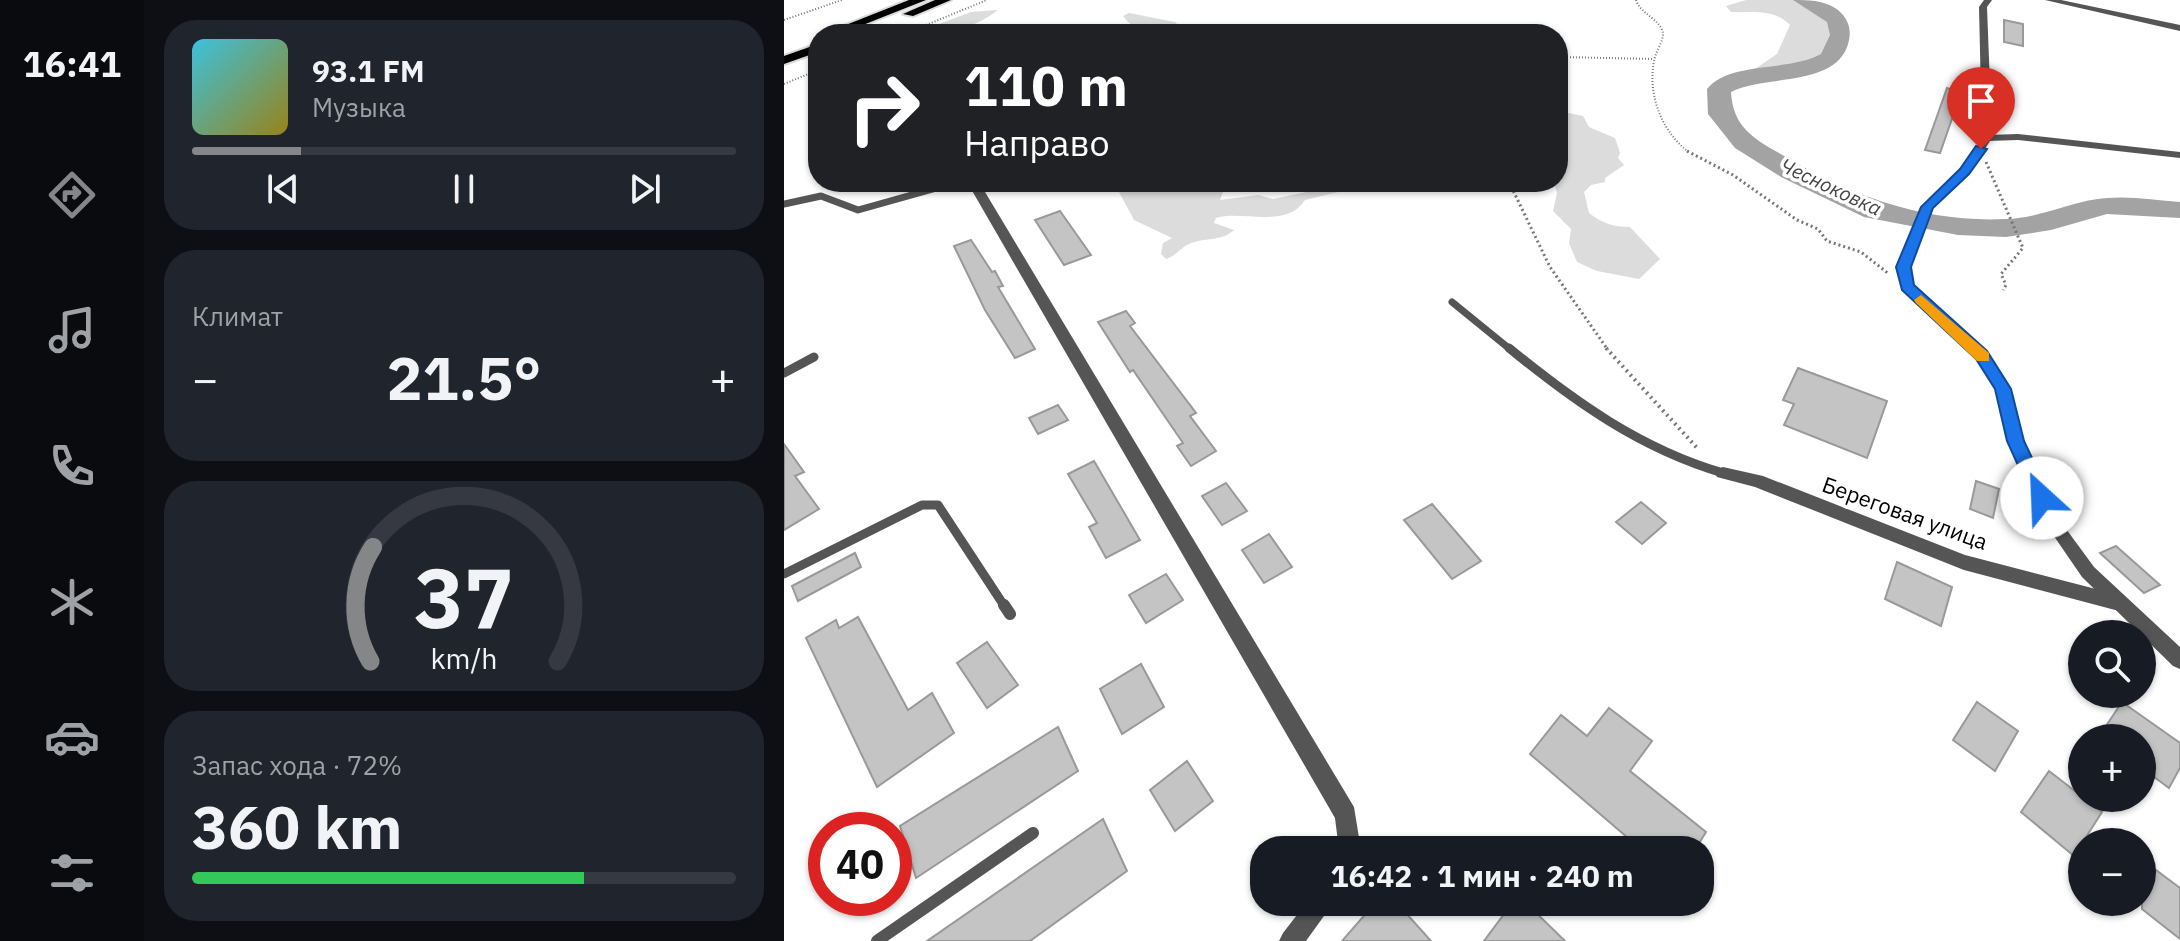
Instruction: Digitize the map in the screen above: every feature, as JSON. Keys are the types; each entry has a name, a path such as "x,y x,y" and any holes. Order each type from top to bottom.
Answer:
{"highway":[{"path":"856,24 920,0"},
{"path":"882,24 945,0"},
{"path":"784,50 808,42"},
{"path":"784,60 808,52"}],"street":[{"path":"1988,0 1983,7 1984,144 1965,171 1927,207 1904,267 1907,287 1982,355 2003,389 2016,441 2055,526 2088,572 2180,660"},
{"path":"2049,0 2180,28"},
{"path":"1984,144 2018,137 2180,155"},
{"path":"979,192 1346,815 1348,836"},
{"name":"Береговая улица","path":"1723,473 1757,481 1964,562 2119,603"},
{"path":"1291,941 1311,916"}],"lane":[{"path":"784,204 821,196 858,210 922,192"},
{"path":"1452,302 1601,420 1700,468 1723,473"},
{"path":"784,373 814,357"},
{"path":"784,574 922,505 938,505 1010,614"},
{"path":"877,941 1033,833"}],"path":[{"path":"784,20 842,0"},
{"path":"928,24 987,0"},
{"path":"1636,0 1638,7 1661,27 1663,35 1654,59 1653,84 1657,110 1670,135 1687,151 1733,175 1797,220 1818,229 1827,241 1861,252 1907,287"},
{"path":"1568,57 1654,59"},
{"path":"784,84 808,74"},
{"path":"1984,144 2008,219 2023,248 2001,274 2006,285 2003,290"},
{"path":"1514,192 1550,267 1609,352 1649,398 1723,473"}],"shaded area":[{"path":"1746,0 1803,0 1816,4 1834,19 1839,28 1837,48 1830,57 1810,69 1743,77 1777,54 1790,25 1777,16 1731,12 1726,6"},
{"path":"998,10 973,24 939,24 971,12"},
{"path":"1129,13 1177,24 1130,24 1123,16"},
{"path":"1568,113 1583,116 1589,127 1615,138 1620,153 1618,158 1624,165 1605,178 1605,182 1591,185 1584,192 1589,213 1608,224 1630,227 1660,259 1639,279 1597,271 1577,262 1569,243 1571,229 1553,211 1557,193 1568,192"},
{"path":"1119,192 1223,192 1220,200 1258,195 1273,199 1306,192 1338,192 1305,200 1287,214 1216,218 1214,223 1234,230 1224,236 1189,244 1166,259 1161,254 1163,243 1172,238 1134,220"}],"building":[{"path":"2004,20 2023,24 2023,46 2004,42"},
{"path":"1947,88 1961,93 1940,153 1925,150"},
{"path":"1060,211 1091,255 1064,265 1035,220"},
{"path":"971,240 992,272 995,271 1003,286 998,287 1035,349 1015,358 985,310 954,246"},
{"path":"1126,311 1135,323 1130,326 1196,413 1190,416 1216,451 1191,466 1177,446 1183,443 1133,370 1130,372 1098,322"},
{"path":"1798,368 1887,401 1867,458 1784,425 1794,404 1783,400"},
{"path":"1058,405 1068,420 1038,434 1029,418"},
{"path":"784,444 804,472 795,476 819,509 784,530"},
{"path":"1094,461 1140,540 1106,558 1089,527 1097,523 1068,474"},
{"path":"1976,481 1999,489 1993,518 1970,509"},
{"path":"1226,483 1247,511 1222,525 1202,496"},
{"path":"1641,502 1666,523 1642,544 1616,522"},
{"path":"1432,504 1481,561 1452,579 1404,520"},
{"path":"1269,534 1292,567 1264,583 1242,550"},
{"path":"2116,546 2160,585 2144,593 2100,553"},
{"path":"855,553 861,567 798,601 792,586"},
{"path":"1897,562 1952,587 1941,626 1885,599"},
{"path":"1166,574 1183,600 1146,623 1129,595"},
{"path":"858,617 908,710 932,693 954,733 877,787 806,638 836,620 839,628"},
{"path":"987,642 1018,685 987,708 957,663"},
{"path":"1141,664 1164,707 1122,734 1100,689"},
{"path":"1977,702 2018,731 1995,771 1953,740"},
{"path":"1609,708 1652,741 1630,771 1706,832 1704,836 1626,836 1530,754 1561,715 1587,736"},
{"path":"2118,708 2130,708 2153,724 2107,724"},
{"path":"2156,726 2180,743 2180,768 2169,788 2156,778"},
{"path":"1058,727 1078,771 916,878 912,865 912,818"},
{"path":"1187,761 1213,801 1175,831 1150,790"},
{"path":"2049,771 2068,786 2068,812 2102,812 2092,828 2068,828 2068,851 2021,812"},
{"path":"1103,819 1127,871 1030,941 927,941"},
{"path":"2156,870 2180,888 2180,939 2151,916 2156,916"},
{"path":"1364,916 1409,916 1431,941 1342,941"},
{"path":"1503,916 1539,916 1565,941 1484,941"}],"waterway":[{"name":"Чесноковка","path":"1803,0 1828,12 1840,27 1837,48 1829,58 1803,70 1743,78 1719,89 1720,114 1744,143 1790,171 1874,211 1958,226 2006,228 2051,222 2106,206 2180,210"}],"slow traffic":[{"path":"1921,300 1983,357"}],"route":[{"path":"1981,149 1965,171 1927,207 1904,267 1907,287 1982,355 2003,389 2016,441 2042,498"}]}
